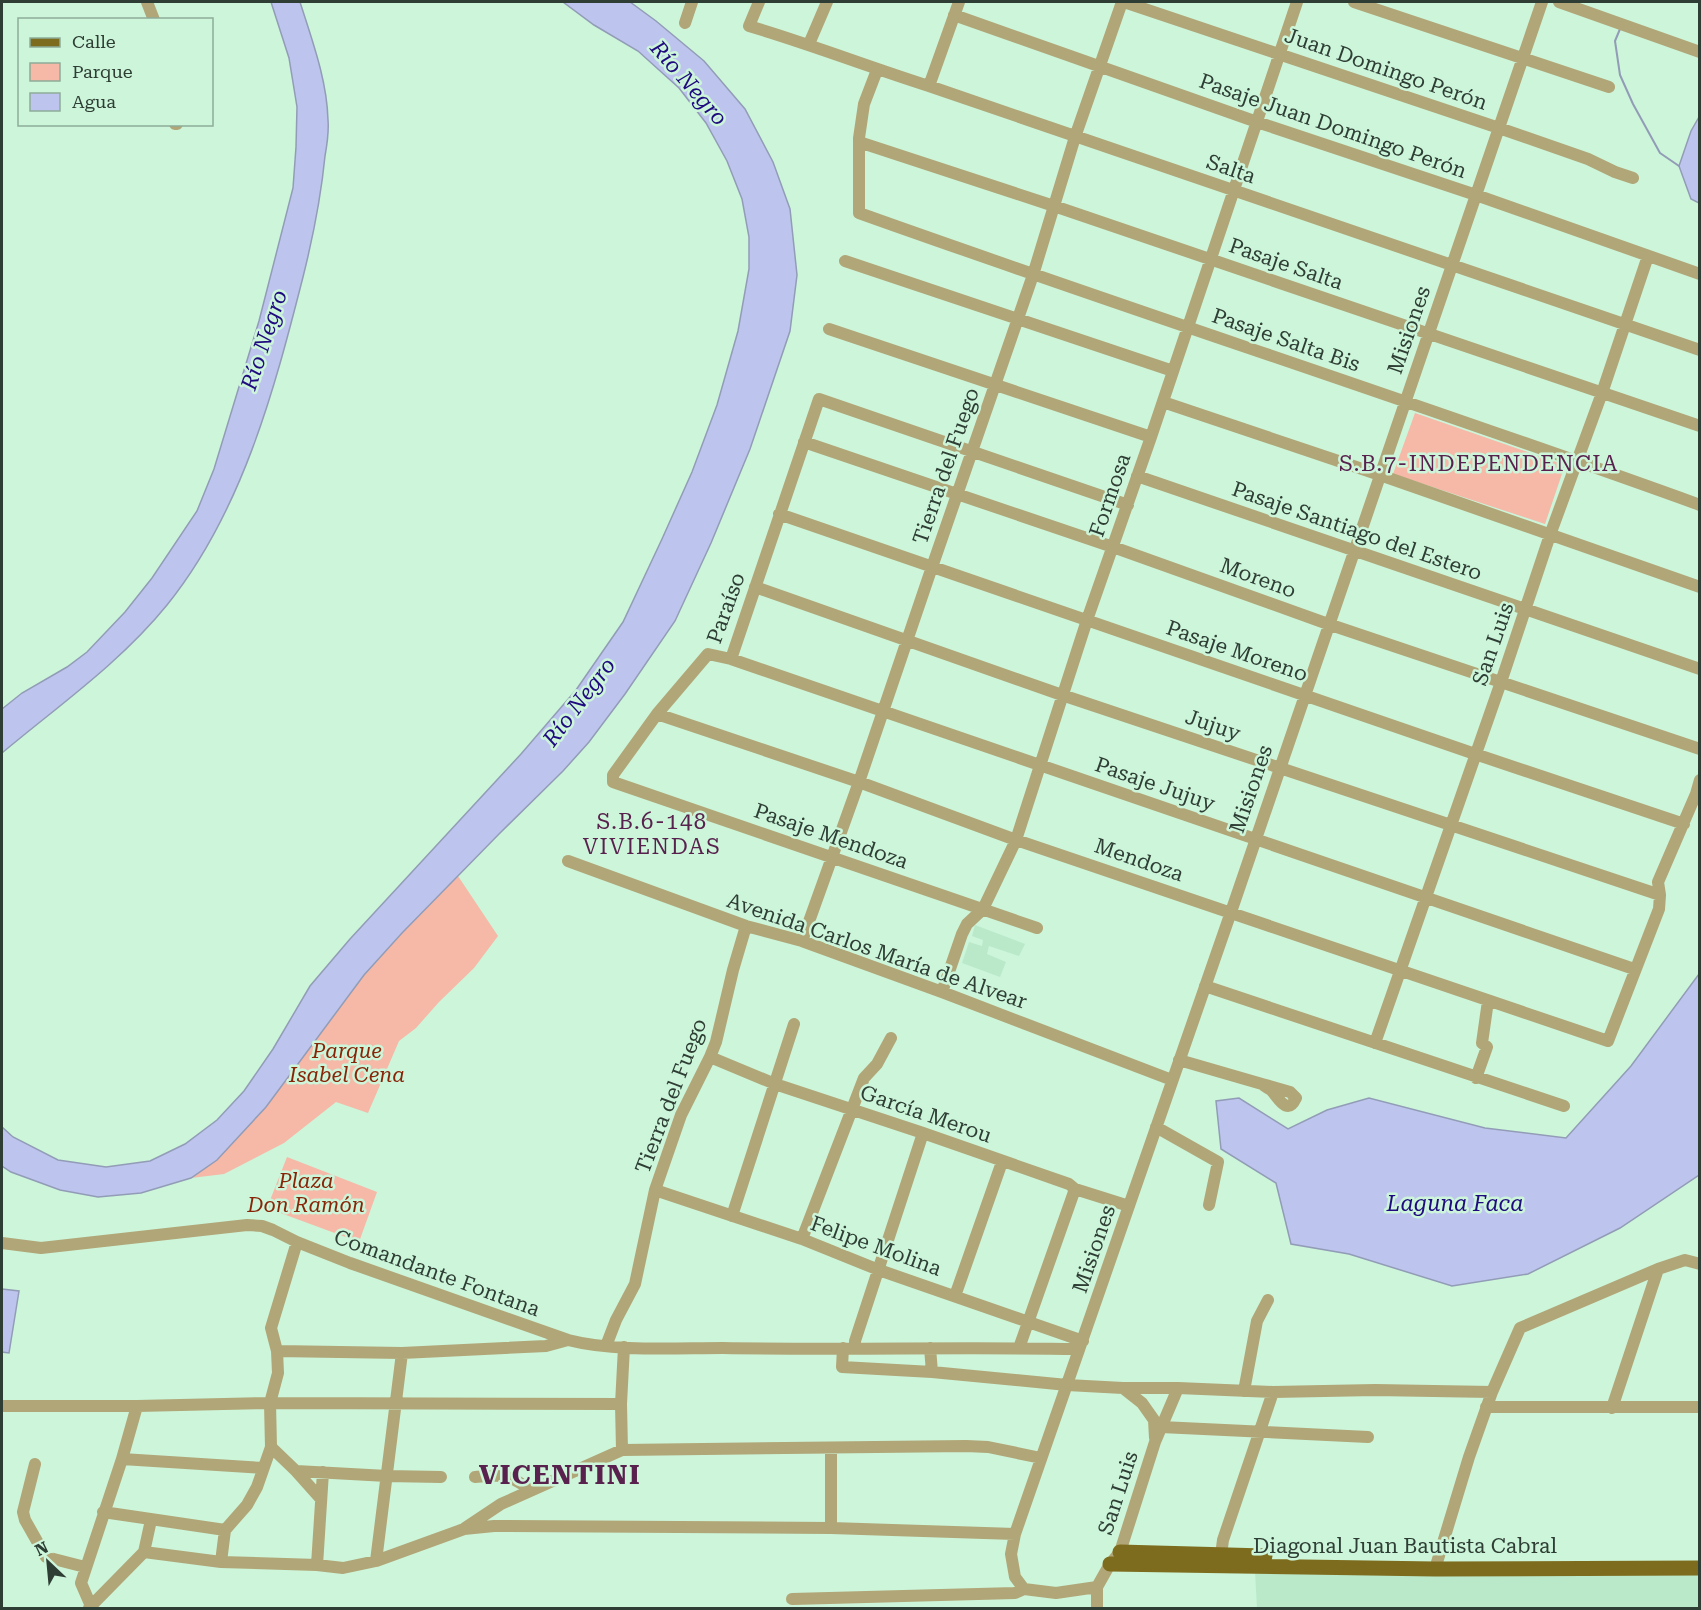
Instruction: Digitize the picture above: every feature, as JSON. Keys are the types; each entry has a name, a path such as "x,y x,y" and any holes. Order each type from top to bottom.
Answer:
{"main road":[{"name":"Diagonal Juan Bautista Cabral","path":"1115,1558 1221,1555 1436,1564"},
{"name":"Diagonal Juan Bautista Cabral","path":"1115,1558 1436,1564 1634,1563 1700,1558"},
{"name":"Diagonal Juan Bautista Cabral","path":"1634,1563 1700,1568"}],"street":[{"path":"147,2 153,18"},
{"path":"685,23 692,2"},
{"name":"Salta","path":"759,2 749,26 809,44 877,70 1700,350"},
{"path":"809,44 827,2"},
{"path":"929,86 958,2"},
{"name":"Juan Domingo Perón","path":"1123,2 1499,128 1588,159 1633,178"},
{"name":"Tierra del Fuego","path":"802,941 1033,275 1075,137 1123,2"},
{"name":"Formosa","path":"942,992 962,934 967,924 983,909 1016,840 1062,695 1297,2"},
{"path":"1354,2 1610,87"},
{"name":"Misiones","path":"1024,1589 1015,1577 1011,1554 1015,1534 1231,912 1542,2"},
{"path":"1559,2 1700,52"},
{"name":"Pasaje Juan Domingo Perón","path":"954,15 1700,274"},
{"path":"859,142 864,104 877,70"},
{"name":"Pasaje Salta","path":"859,142 1700,426"},
{"name":"Pasaje Salta Bis","path":"859,142 859,213 1033,275 1577,460 1700,505"},
{"name":"San Luis","path":"1375,1043 1648,256"},
{"path":"845,261 1173,371"},
{"path":"829,329 1151,437"},
{"name":"Paraíso","path":"613,782 620,765 657,714 708,654 730,659 819,399 972,451"},
{"path":"1162,402 1380,475 1700,587"},
{"name":"Moreno","path":"804,442 1113,547 1328,624 1700,749"},
{"path":"972,451 1128,504"},
{"name":"Pasaje Santiago del Estero","path":"1137,476 1700,669"},
{"name":"Pasaje Moreno","path":"779,514 1684,824"},
{"name":"Jujuy","path":"755,587 1062,695 1660,895"},
{"name":"Pasaje Jujuy","path":"730,659 1634,969"},
{"name":"Mendoza","path":"657,714 859,782 1016,840 1608,1041 1634,969"},
{"path":"1634,969 1659,909 1658,882 1698,795 1700,780"},
{"name":"Pasaje Mendoza","path":"613,782 1037,928"},
{"name":"Avenida Carlos María de Alvear","path":"568,861 746,926 802,941 1172,1080"},
{"name":"Tierra del Fuego","path":"606,1346 616,1320 635,1284 655,1190 681,1115 716,1042 746,926"},
{"path":"1205,986 1564,1106"},
{"path":"1476,1078 1487,1047 1482,1043 1488,1001"},
{"path":"732,1216 794,1024"},
{"path":"802,1239 864,1078 877,1064 891,1038"},
{"name":"García Merou","path":"710,1057 775,1084 923,1133 1070,1184 1075,1189 1129,1206"},
{"path":"1179,1060 1262,1084"},
{"path":"1156,1127 1218,1162 1209,1205"},
{"path":"923,1133 855,1341 849,1348 842,1367 1123,1388 1273,1392 1375,1390 1492,1392"},
{"path":"955,1296 1002,1162"},
{"path":"1019,1348 1075,1189"},
{"name":"Felipe Molina","path":"655,1190 802,1239 879,1270 1029,1323 1081,1345"},
{"name":"Comandante Fontana","path":"2,1243 41,1248 247,1225 262,1226 297,1242 568,1340"},
{"path":"221,1562 225,1530 247,1505 271,1447 270,1403 278,1373 277,1351 271,1328 297,1242"},
{"path":"1436,1564 1486,1407 1520,1328 1658,1269 1685,1260 1700,1264"},
{"path":"1612,1408 1658,1269"},
{"path":"1244,1391 1257,1321 1268,1300"},
{"path":"277,1351 402,1353 546,1346 568,1340 583,1344 624,1347 1019,1348 1081,1345"},
{"path":"622,1450 621,1404 624,1347"},
{"path":"885,1348 885,1369"},
{"path":"930,1348 932,1372"},
{"path":"376,1561 402,1353"},
{"path":"1123,1388 1142,1403 1154,1420 1155,1442"},
{"name":"San Luis","path":"1097,1608 1097,1587 1115,1558 1155,1442 1178,1388"},
{"path":"1221,1555 1223,1540 1273,1392"},
{"path":"2,1406 270,1403 621,1404"},
{"path":"137,1406 81,1583 90,1607 144,1552 150,1520"},
{"path":"1486,1407 1700,1407"},
{"path":"1161,1427 1368,1437"},
{"path":"271,1447 321,1499"},
{"path":"144,1552 221,1562 344,1568 376,1561 464,1529 501,1504 622,1450 988,1447 1041,1458"},
{"path":"831,1448 831,1528"},
{"path":"122,1459 263,1468"},
{"path":"35,1464 24,1512 25,1520 46,1557 86,1567"},
{"path":"296,1471 441,1477"},
{"path":"317,1565 323,1472"},
{"path":"475,1477 502,1475 516,1479 530,1490"},
{"path":"103,1512 225,1530"},
{"path":"464,1529 494,1526 831,1528 1015,1534"},
{"path":"792,1599 1015,1593 1024,1589 1056,1593 1097,1587"}],"shaded area":[{"path":"975,925 1025,944 1019,956 989,946 987,954 1006,962 1000,977 962,963 969,942 982,946 983,940 972,936"},
{"path":"1255,1572 1699,1573 1699,1608 1257,1608"}],"green space":[{"path":"1415,413 1565,465 1545,524 1393,474"},
{"name":"Parque Isabel Cena","path":"458,876 498,936 474,968 416,1028 399,1041 368,1113 336,1102 284,1143 224,1174 191,1178 217,1160 266,1107 364,975"},
{"name":"Plaza Don Ramón","path":"287,1157 377,1192 359,1242 267,1208"}],"water":[{"name":"Río Negro","path":"271,2 300,2 322,75 328,129 319,202 307,262 280,363 252,449 216,531 193,569 167,605 109,665 2,753 2,709 22,693 67,667 87,652 125,612 152,578 197,511 214,469 259,321 293,188 297,107 289,58"},
{"name":"Río Negro","path":"563,2 630,2 704,61 745,109 773,162 790,209 797,275 790,331 750,449 711,543 675,621 589,742 402,933 364,975 266,1107 217,1160 191,1178 141,1193 98,1197 60,1190 11,1172 2,1166 2,1127 13,1137 58,1160 106,1167 150,1161 185,1144 217,1120 244,1091 273,1049 310,986 350,939 521,754 576,690 623,622 692,472 717,405 738,331 749,269 749,237 742,199 727,161 706,123 679,88 638,51 594,25"},
{"path":"1699,117 1699,203 1691,199 1679,166 1691,131"},
{"name":"Laguna Faca","path":"1699,974 1699,1175 1620,1228 1528,1274 1452,1286 1349,1254 1291,1244 1276,1183 1221,1149 1216,1101 1239,1098 1288,1129 1327,1110 1369,1098 1485,1128 1566,1138 1631,1066"},
{"path":"2,1289 19,1291 9,1353 2,1352"}],"waterway":[{"path":"1620,29 1615,41 1620,75 1660,153 1679,166"}],"district":[{"name":"S.B.7-INDEPENDENCIA","path":"1479,463"},
{"name":"S.B.6-148 VIVIENDAS","path":"652,834"},
{"name":"VICENTINI","path":"560,1475"}]}
